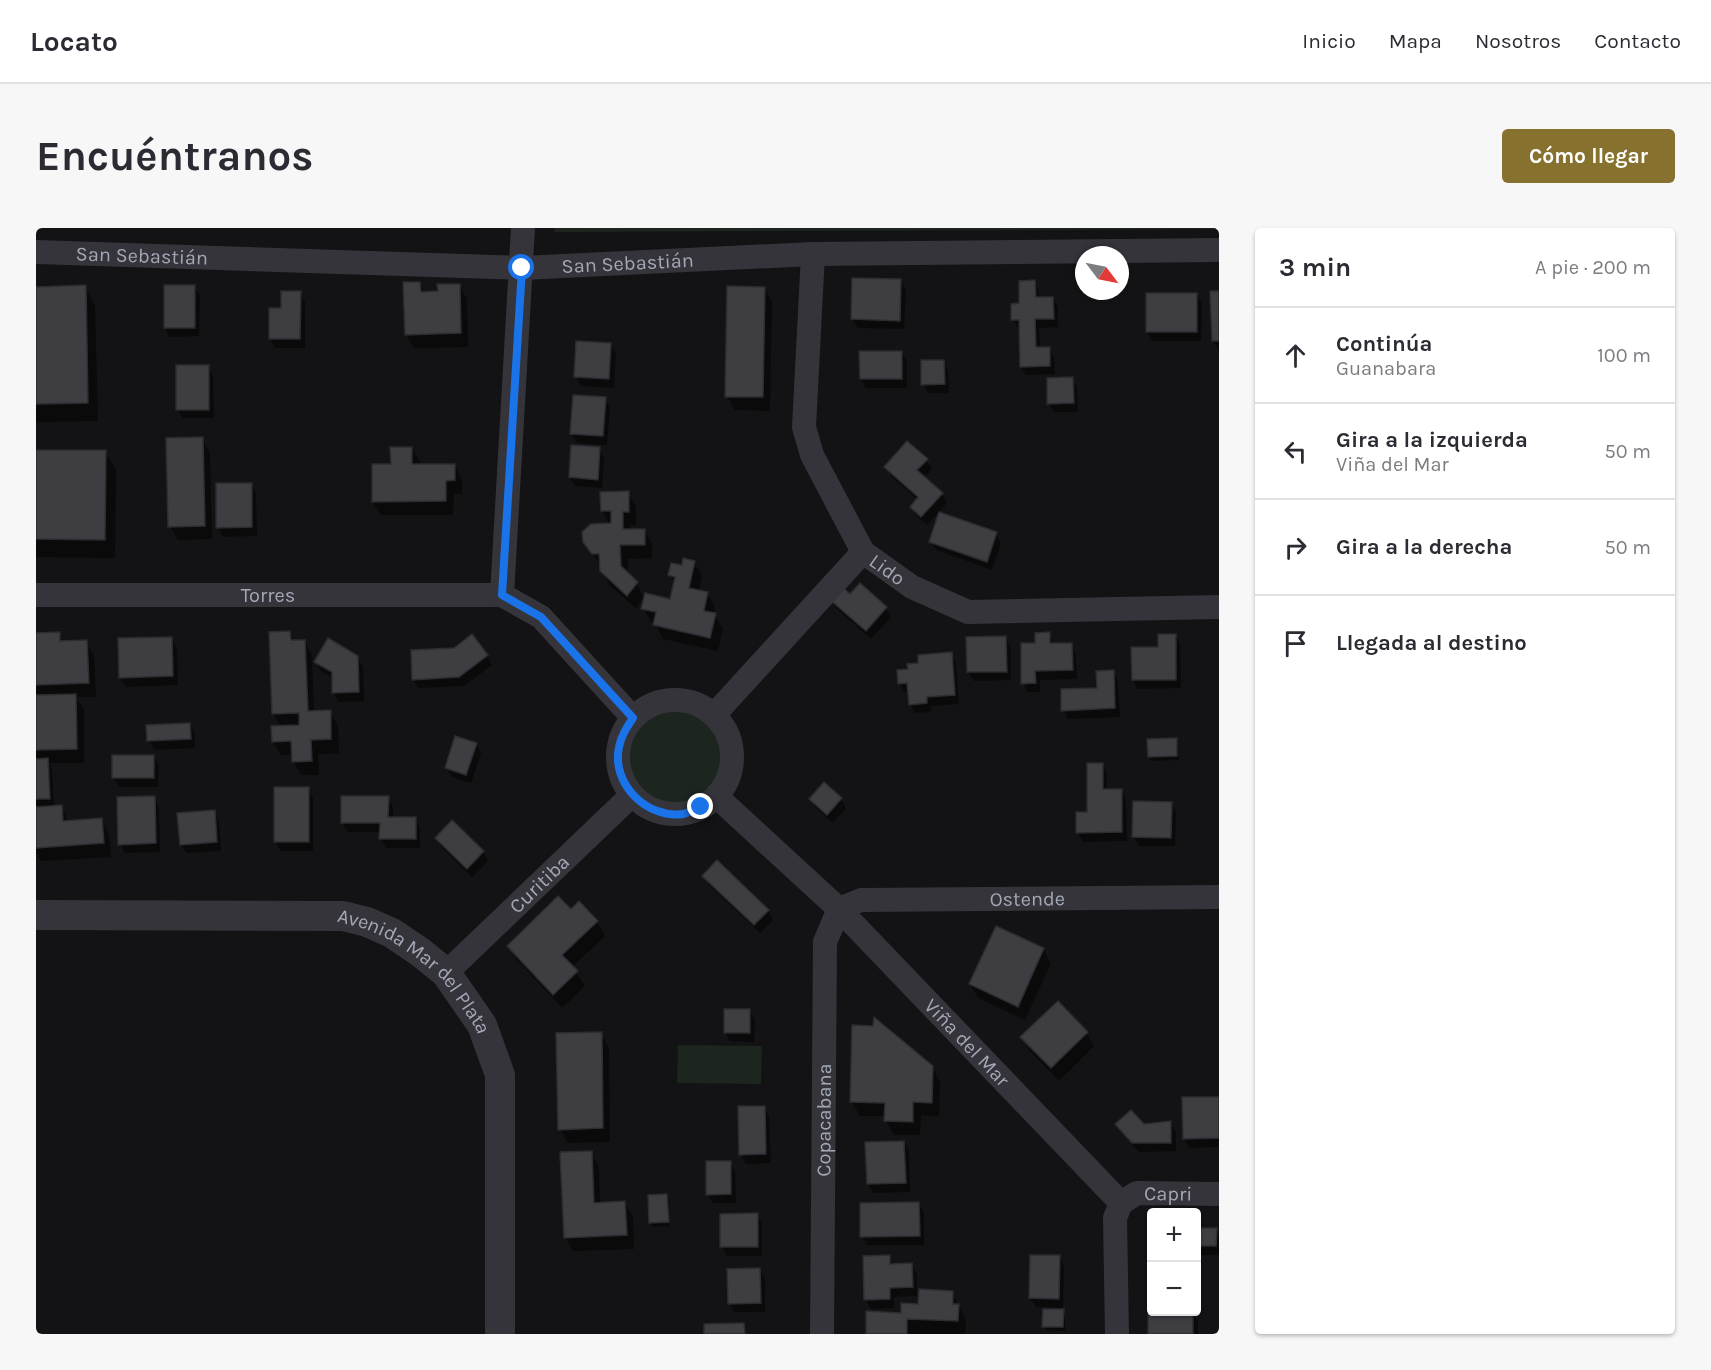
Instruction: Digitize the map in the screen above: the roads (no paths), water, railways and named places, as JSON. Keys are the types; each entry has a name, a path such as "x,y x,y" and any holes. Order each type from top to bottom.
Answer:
{"street":[{"path":"523,228 502,595 541,617 633,718"},
{"name":"San Sebastián","path":"36,252 522,268 813,254 1219,250"},
{"name":"Lido","path":"813,254 804,426 812,455 863,552 912,587 968,612 1219,607"},
{"path":"714,716 863,552"},
{"name":"Torres","path":"36,596 502,595"},
{"path":"682,700 699,705 714,716 725,729 731,746 731,764 726,781 716,796 701,807 683,814 664,813 646,807 632,795 623,781 618,765 618,748 623,732 633,718 647,707 664,701 682,700"},
{"name":"Curitiba","path":"446,973 632,795"},
{"name":"Viña del Mar","path":"716,796 839,909 1120,1203"},
{"name":"Ostende","path":"839,909 861,900 1219,897"},
{"name":"Copacabana","path":"822,1334 825,942 839,909"},
{"name":"Avenida Mar del Plata","path":"36,915 343,916 367,921 392,933 446,973 482,1025 500,1075 500,1334"},
{"name":"Capri","path":"1120,1203 1137,1193 1219,1194"},
{"path":"1117,1334 1115,1218 1120,1203"}]}
